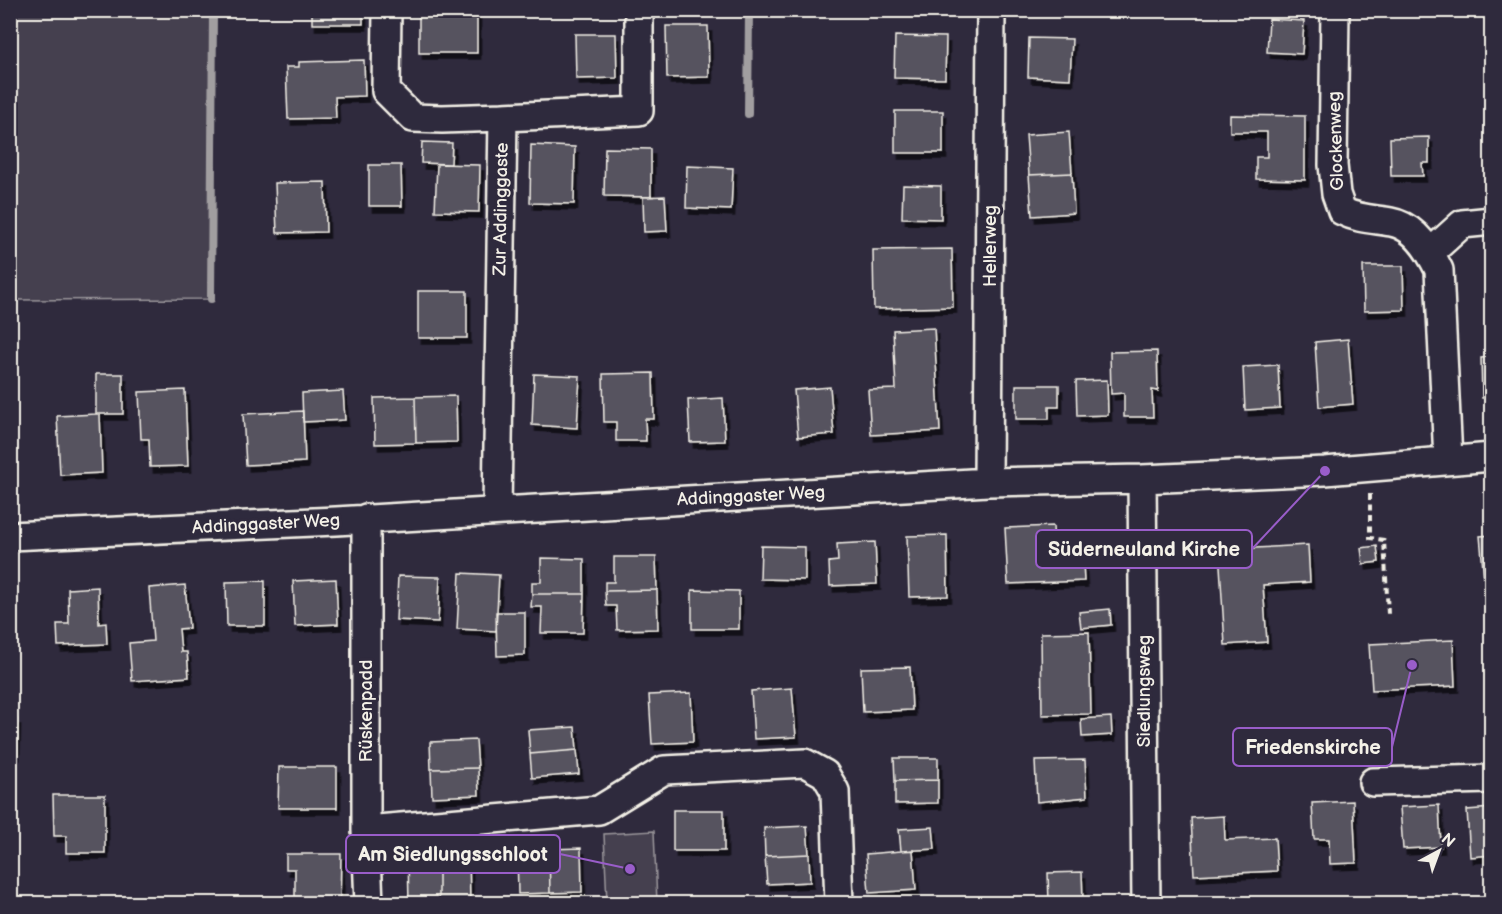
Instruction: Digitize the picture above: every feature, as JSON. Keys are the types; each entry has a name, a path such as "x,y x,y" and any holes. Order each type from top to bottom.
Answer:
{"street":[{"name":"Zur Addinggaste","path":"387,10 386,91 413,118 502,117 497,510"},
{"path":"502,117 639,111 639,10"},
{"name":"Hellerweg","path":"988,482 992,10"},
{"name":"Glockenweg","path":"1335,10 1333,165 1336,194 1342,211 1356,218 1395,222 1415,235 1431,252 1439,270 1448,460"},
{"path":"1431,252 1462,224 1491,221"},
{"name":"Addinggaster Weg","path":"10,536 366,519 988,482 1314,472 1491,457"},
{"name":"Siedlungsweg","path":"1142,479 1146,903"},
{"name":"Rüskenpadd","path":"366,519 366,830 369,903"},
{"path":"366,830 598,810 663,770 805,763 825,774 835,792 839,903"},
{"path":"1373,782 1491,779"}],"path":[{"path":"1370,467 1370,538 1384,540 1388,614"}],"shaded area":[{"path":"10,11 212,11 211,299 11,300"},
{"path":"654,831 657,903 607,903 604,834"}],"building":[{"path":"312,10 363,10 363,24 312,24"},
{"path":"419,10 477,10 477,53 419,53"},
{"path":"1269,19 1304,21 1302,54 1267,52"},
{"path":"666,26 708,26 709,77 667,78"},
{"path":"575,34 616,34 617,78 576,79"},
{"path":"895,36 946,37 945,79 894,78"},
{"path":"1029,38 1072,39 1070,79 1028,77"},
{"path":"364,60 365,96 335,97 336,118 288,119 286,67 299,67 299,62"},
{"path":"895,111 943,111 943,153 895,153"},
{"path":"1230,115 1305,116 1305,180 1256,179 1256,157 1267,157 1267,132 1230,132"},
{"path":"1069,132 1072,173 1029,175 1026,135"},
{"path":"1429,137 1429,163 1422,163 1423,176 1391,176 1390,138"},
{"path":"422,142 452,143 451,164 421,163"},
{"path":"531,145 575,147 574,204 530,203"},
{"path":"605,148 651,149 651,197 604,196"},
{"path":"437,164 480,165 479,212 435,211"},
{"path":"369,165 401,165 402,206 369,206"},
{"path":"687,166 733,168 731,210 686,208"},
{"path":"1072,173 1074,213 1032,216 1029,175"},
{"path":"325,182 326,232 277,233 275,183"},
{"path":"903,185 941,186 941,219 902,218"},
{"path":"665,196 667,231 644,232 643,197"},
{"path":"952,249 953,307 874,309 873,250"},
{"path":"1363,266 1403,266 1404,310 1364,311"},
{"path":"418,291 467,291 467,338 418,338"},
{"path":"934,328 940,431 871,435 868,390 896,389 893,330"},
{"path":"1348,339 1353,404 1319,407 1315,342"},
{"path":"1157,351 1158,391 1152,390 1153,417 1124,417 1124,393 1111,394 1110,352"},
{"path":"1492,357 1492,398 1482,398 1481,358"},
{"path":"1278,365 1280,408 1245,410 1243,367"},
{"path":"653,373 654,419 645,419 646,441 616,441 616,422 604,422 603,374"},
{"path":"96,374 123,374 123,414 96,414"},
{"path":"534,374 580,376 577,428 532,425"},
{"path":"1107,380 1108,415 1077,416 1076,381"},
{"path":"1016,385 1059,385 1059,407 1049,407 1049,419 1016,419"},
{"path":"830,387 834,434 798,437 794,390"},
{"path":"185,390 188,466 150,467 149,439 141,439 139,392"},
{"path":"343,391 345,420 303,422 302,393"},
{"path":"456,396 457,442 416,443 415,397"},
{"path":"415,397 416,443 375,444 374,398"},
{"path":"723,398 725,441 690,442 688,400"},
{"path":"303,411 305,462 246,465 243,414"},
{"path":"100,414 102,473 60,475 57,416"},
{"path":"1053,526 1054,546 1082,545 1084,581 1008,584 1005,528"},
{"path":"947,535 948,596 909,597 907,536"},
{"path":"1492,535 1492,602 1486,602 1480,536"},
{"path":"875,542 877,584 830,586 829,562 838,561 837,544"},
{"path":"1308,545 1310,582 1263,585 1267,642 1225,645 1219,550"},
{"path":"761,546 805,547 805,580 760,579"},
{"path":"1377,546 1379,562 1363,564 1361,548"},
{"path":"614,557 656,557 657,590 605,591 605,582 614,582"},
{"path":"541,558 584,559 584,594 532,594 532,582 541,582"},
{"path":"460,573 499,575 496,631 457,629"},
{"path":"398,576 440,577 438,622 396,620"},
{"path":"336,579 338,624 295,626 293,581"},
{"path":"265,581 265,626 227,626 226,582"},
{"path":"185,585 189,628 179,629 181,652 187,652 189,677 132,681 129,643 153,641 149,588"},
{"path":"98,587 99,624 106,623 107,644 58,646 57,624 69,624 68,589"},
{"path":"657,590 658,629 617,630 616,606 606,606 605,591"},
{"path":"692,590 739,591 739,629 692,629"},
{"path":"532,594 584,594 583,633 541,633 542,607 531,607"},
{"path":"1110,609 1111,625 1081,628 1079,612"},
{"path":"496,612 525,612 525,655 497,656"},
{"path":"1089,632 1091,714 1042,715 1041,633"},
{"path":"1453,640 1455,686 1372,690 1369,644"},
{"path":"910,667 912,710 863,712 861,668"},
{"path":"792,688 796,737 754,739 751,691"},
{"path":"691,693 693,742 652,744 649,695"},
{"path":"1111,717 1112,735 1082,737 1081,719"},
{"path":"10,719 17,719 16,754 10,754"},
{"path":"575,727 577,750 530,754 528,730"},
{"path":"476,740 478,768 431,769 430,742"},
{"path":"577,750 579,774 532,778 530,754"},
{"path":"894,758 938,758 938,780 895,781"},
{"path":"1085,760 1087,797 1037,802 1035,761"},
{"path":"279,767 337,767 337,808 278,808"},
{"path":"478,768 479,795 432,797 431,769"},
{"path":"938,780 938,803 895,804 895,781"},
{"path":"53,795 105,795 105,853 66,853 66,836 54,836"},
{"path":"1353,801 1356,863 1330,864 1329,839 1314,839 1312,803"},
{"path":"1439,805 1441,847 1403,849 1400,807"},
{"path":"1492,808 1492,855 1470,857 1467,810"},
{"path":"673,810 724,810 724,851 673,851"},
{"path":"1224,816 1225,840 1275,838 1277,871 1194,875 1191,818"},
{"path":"807,826 809,854 765,856 764,828"},
{"path":"933,827 935,849 901,851 899,829"},
{"path":"581,848 582,892 550,893 549,849"},
{"path":"549,849 550,893 518,894 517,850"},
{"path":"913,850 916,890 869,893 866,854"},
{"path":"286,854 341,854 340,904 295,904 295,869 286,869"},
{"path":"809,854 810,882 767,884 765,856"},
{"path":"408,856 439,856 439,904 409,904"},
{"path":"439,856 469,856 470,904 439,904"},
{"path":"1082,872 1083,902 1049,903 1048,873"}],"waterway":[{"path":"211,299 213,10"},
{"path":"748,114 749,10"}],"place":[{"name":"Süderneuland Kirche","path":"1325,471"},
{"name":"Friedenskirche","path":"1412,665"},
{"name":"Am Siedlungsschloot","path":"630,869"}]}
